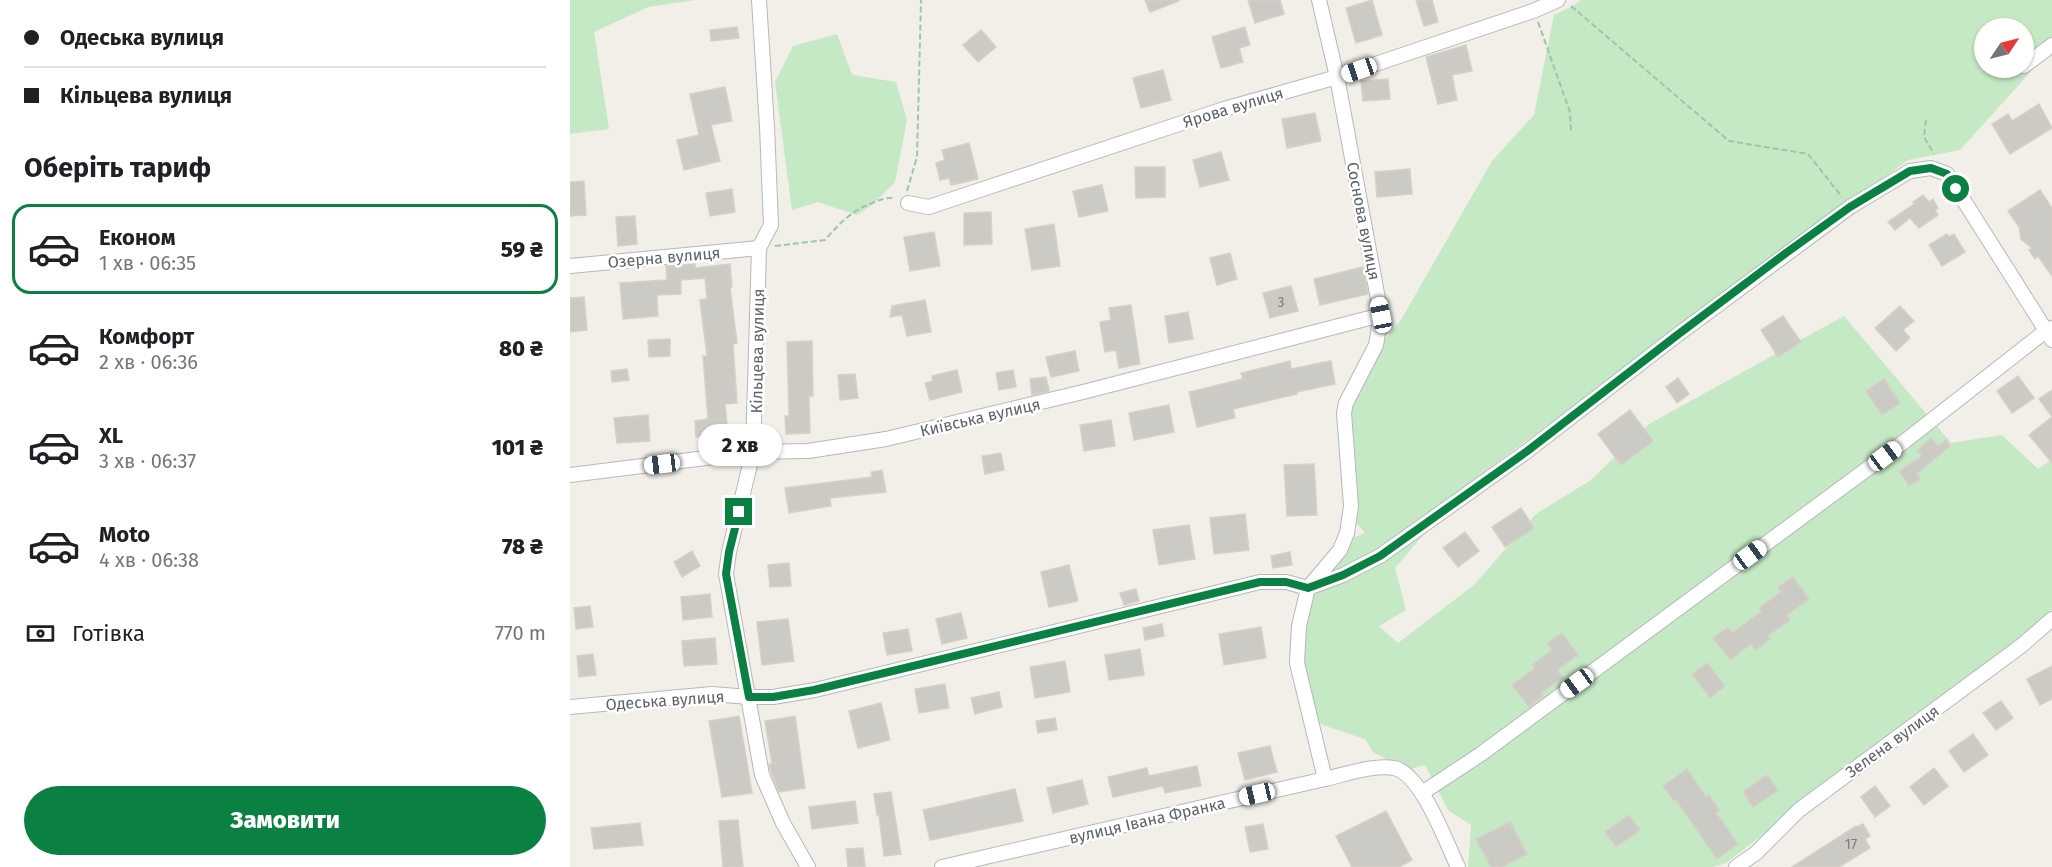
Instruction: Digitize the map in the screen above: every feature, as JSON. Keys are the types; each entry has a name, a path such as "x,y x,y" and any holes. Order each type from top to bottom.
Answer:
{"street":[{"name":"Кільцева вулиця","path":"759,0 771,225 759,248 753,453 729,552 726,574 762,775 783,823 808,867"},
{"name":"Соснова вулиця","path":"1319,0 1337,77 1381,315 1376,345 1346,403 1344,413 1351,506 1347,533 1340,550 1308,588 1299,626 1297,663 1325,778"},
{"name":"Ярова вулиця","path":"906,201 929,207 1224,109 1337,77 1533,11 1558,0"},
{"path":"2034,58 2052,45"},
{"path":"1308,588 1343,575 1380,556 1526,452 1676,336 1850,207 1910,171 1931,168 1947,174 2050,333 1481,753 1422,793 1458,867"},
{"name":"Озерна вулиця","path":"570,266 759,248"},
{"name":"Київська вулиця","path":"570,475 753,453 808,452 928,429 1083,392 1381,315"},
{"name":"Одеська вулиця","path":"570,707 712,694 773,697 814,690 1260,582 1286,582 1308,588"},
{"name":"Зелена вулиця","path":"1736,867 1756,853 1799,810 2021,646 2052,619"},
{"name":"вулиця Івана Франка","path":"942,867 1325,778 1379,768 1392,767 1402,770 1422,793"}],"path":[{"path":"759,248 825,240 843,219 857,209 888,198 906,201 917,157 921,0"},
{"path":"1564,0 1730,141 1808,154 1850,207"},
{"path":"1533,11 1570,112 1571,131"},
{"path":"1926,120 1924,137 1947,174"}],"green space":[{"path":"570,0 696,0 648,7 594,32 609,129 570,134"},
{"path":"1581,0 2052,0 2052,48 2034,68 2034,18 1974,18 1974,78 2025,78 1960,150 1908,160 1465,486 1395,568 1406,610 1379,626 1398,643 1474,585 1536,514 1591,480 1649,424 1844,316 1951,443 2002,435 2038,469 2052,459 2052,610 2017,640 1726,863 1713,867 1468,867 1471,825 1448,810 1425,765 1407,770 1373,752 1365,739 1320,724 1301,702 1290,636 1306,599 1347,540 1365,533 1348,513 1342,432 1337,417 1352,380 1401,320 1492,161 1534,115 1554,15"},
{"path":"837,34 852,75 896,82 907,120 895,182 872,205 857,215 818,202 792,210 775,82 793,46"}],"building":[{"path":"1145,0 1179,0 1179,1 1150,12"},
{"path":"1248,0 1280,0 1284,14 1255,23"},
{"path":"1372,0 1382,35 1356,43 1346,8"},
{"path":"1416,0 1432,0 1438,22 1424,26"},
{"path":"737,27 739,38 711,41 710,30"},
{"path":"1245,27 1250,45 1239,48 1243,62 1221,68 1212,37"},
{"path":"981,30 996,47 978,62 963,45"},
{"path":"1466,45 1472,71 1452,75 1457,100 1438,104 1426,57"},
{"path":"1163,70 1171,100 1141,108 1133,78"},
{"path":"1388,79 1390,99 1363,101 1361,81"},
{"path":"725,87 732,121 711,125 720,161 684,170 677,140 699,135 690,94"},
{"path":"2039,104 2052,128 2010,154 1992,124 2008,114 2012,121"},
{"path":"1315,113 1321,141 1287,148 1282,119"},
{"path":"969,143 978,179 951,185 949,178 940,180 936,163 945,160 942,150"},
{"path":"1221,152 1229,180 1200,187 1193,160"},
{"path":"1135,167 1165,167 1165,197 1136,198"},
{"path":"1410,169 1412,194 1377,197 1375,172"},
{"path":"584,181 586,215 570,216 570,182"},
{"path":"1102,185 1108,211 1079,217 1073,191"},
{"path":"732,189 735,212 710,216 706,193"},
{"path":"2040,190 2052,208 2052,276 2038,256 2035,259 2029,250 2032,248 2021,239 2019,227 2008,211"},
{"path":"1923,195 1929,202 1933,199 1938,208 1935,210 1938,215 1919,228 1910,218 1895,230 1888,222"},
{"path":"991,212 992,244 964,245 964,213"},
{"path":"635,216 637,244 618,246 616,217"},
{"path":"1054,224 1060,266 1032,270 1025,229"},
{"path":"934,232 940,266 910,271 904,237"},
{"path":"1947,234 1949,237 1954,234 1965,252 1942,266 1929,245"},
{"path":"1230,253 1237,279 1217,285 1210,258"},
{"path":"695,264 695,268 730,264 732,287 730,287 737,343 733,344 737,403 725,404 728,435 696,437 695,421 708,419 703,356 707,356 700,300 707,299 705,278 681,280 681,294 657,295 658,316 623,319 620,283 667,280 666,266"},
{"path":"1363,267 1368,294 1320,305 1314,279"},
{"path":"1291,286 1298,311 1270,318 1263,293"},
{"path":"584,297 587,330 570,332 570,298"},
{"path":"925,300 931,332 907,336 902,315 890,317 892,306"},
{"path":"1131,305 1140,364 1119,368 1116,350 1105,352 1100,322 1111,320 1109,308"},
{"path":"1900,306 1914,321 1903,330 1910,338 1896,351 1875,328"},
{"path":"1188,312 1193,339 1169,343 1165,316"},
{"path":"1783,316 1801,342 1778,357 1761,330"},
{"path":"670,339 670,356 649,357 648,340"},
{"path":"812,341 813,396 809,396 810,433 786,434 785,416 789,416 787,342"},
{"path":"1075,351 1079,371 1051,377 1046,357"},
{"path":"1290,361 1291,369 1331,361 1335,384 1233,409 1235,418 1197,427 1189,392 1243,379 1241,373"},
{"path":"627,369 629,380 612,382 611,371"},
{"path":"957,370 962,392 930,400 925,383 933,381 932,376"},
{"path":"1013,370 1016,387 999,390 996,373"},
{"path":"855,374 858,398 840,400 838,375"},
{"path":"2018,376 2034,398 2012,413 1997,391"},
{"path":"1046,377 1049,391 1032,395 1030,379"},
{"path":"1678,378 1689,394 1677,403 1666,387"},
{"path":"1884,379 1900,403 1882,415 1866,391"},
{"path":"2052,390 2052,417 2039,399"},
{"path":"1169,405 1174,432 1134,440 1129,413"},
{"path":"1630,410 1653,441 1621,465 1598,434"},
{"path":"648,415 650,441 617,443 614,418"},
{"path":"2052,417 2052,463 2029,435"},
{"path":"1111,420 1115,446 1084,451 1080,425"},
{"path":"1931,438 1938,446 1946,440 1950,446 1917,474 1920,479 1909,486 1899,471 1922,456 1917,451"},
{"path":"1001,453 1004,470 985,474 982,456"},
{"path":"1314,464 1317,515 1287,516 1284,465"},
{"path":"882,470 886,492 830,498 831,506 789,513 785,488 872,477 871,472"},
{"path":"1521,508 1534,528 1505,547 1492,527"},
{"path":"1245,514 1249,550 1214,554 1210,518"},
{"path":"1189,525 1195,559 1159,565 1153,530"},
{"path":"1465,532 1479,551 1458,567 1443,548"},
{"path":"692,551 700,566 682,577 674,562"},
{"path":"1290,552 1292,565 1273,568 1271,556"},
{"path":"789,563 791,586 770,587 768,565"},
{"path":"1069,565 1078,601 1049,607 1041,572"},
{"path":"1793,577 1809,599 1787,615 1790,620 1768,636 1770,639 1756,650 1751,644 1730,660 1713,638 1728,627 1732,633 1762,611 1759,608 1781,592 1778,587"},
{"path":"1136,589 1139,601 1124,605 1120,593"},
{"path":"710,594 712,617 683,620 681,597"},
{"path":"590,606 593,627 576,629 574,608"},
{"path":"961,613 967,638 942,644 936,619"},
{"path":"788,619 794,661 762,665 757,622"},
{"path":"1162,624 1164,636 1145,640 1143,628"},
{"path":"1261,627 1266,658 1224,665 1219,634"},
{"path":"908,629 912,651 887,655 883,633"},
{"path":"1562,633 1578,655 1557,670 1563,677 1541,693 1543,696 1529,707 1512,685 1534,669 1532,665 1552,650 1547,643"},
{"path":"715,638 717,664 684,666 682,641"},
{"path":"1140,649 1144,675 1109,680 1105,655"},
{"path":"593,654 596,675 579,677 577,656"},
{"path":"1065,661 1070,692 1035,698 1030,667"},
{"path":"1707,663 1725,686 1710,698 1692,674"},
{"path":"2052,666 2052,699 2040,705 2027,679"},
{"path":"945,684 949,708 919,713 915,689"},
{"path":"999,692 1002,707 975,714 971,698"},
{"path":"2001,701 2013,718 1996,730 1983,713"},
{"path":"881,703 890,740 858,748 849,711"},
{"path":"739,716 752,793 722,797 709,721"},
{"path":"795,716 805,788 779,792 769,764 772,764 765,721"},
{"path":"1055,718 1057,730 1038,733 1036,721"},
{"path":"1973,734 1988,755 1964,772 1949,751"},
{"path":"1270,746 1277,772 1245,780 1238,753"},
{"path":"1197,766 1201,786 1165,793 1163,786 1113,797 1108,777 1147,768 1149,776"},
{"path":"1934,768 1948,786 1924,805 1910,787"},
{"path":"1687,769 1706,797 1709,795 1719,810 1716,813 1738,844 1717,859 1676,800 1674,801 1663,786"},
{"path":"1767,775 1778,790 1753,807 1743,792"},
{"path":"1082,780 1088,804 1053,813 1047,788"},
{"path":"1875,786 1890,806 1875,817 1861,797"},
{"path":"1015,789 1023,821 930,840 923,810"},
{"path":"891,792 901,854 884,856 874,794"},
{"path":"855,801 858,823 812,829 809,807"},
{"path":"1386,811 1412,860 1399,867 1352,867 1336,836"},
{"path":"1629,815 1640,830 1616,847 1605,832"},
{"path":"738,820 743,867 723,867 719,821"},
{"path":"1510,822 1527,854 1502,867 1491,867 1476,839"},
{"path":"640,823 643,845 594,849 591,828"},
{"path":"1263,824 1268,849 1250,852 1245,827"},
{"path":"1863,824 1870,836 1865,839 1870,848 1839,867 1792,867 1856,826"},
{"path":"863,848 865,867 848,867 846,849"}],"route":[{"path":"739,512 726,574 749,697 773,697 814,690 1260,582 1286,582 1308,588 1343,575 1380,556 1526,452 1676,336 1850,207 1910,171 1931,168 1947,174 1956,189"}]}
